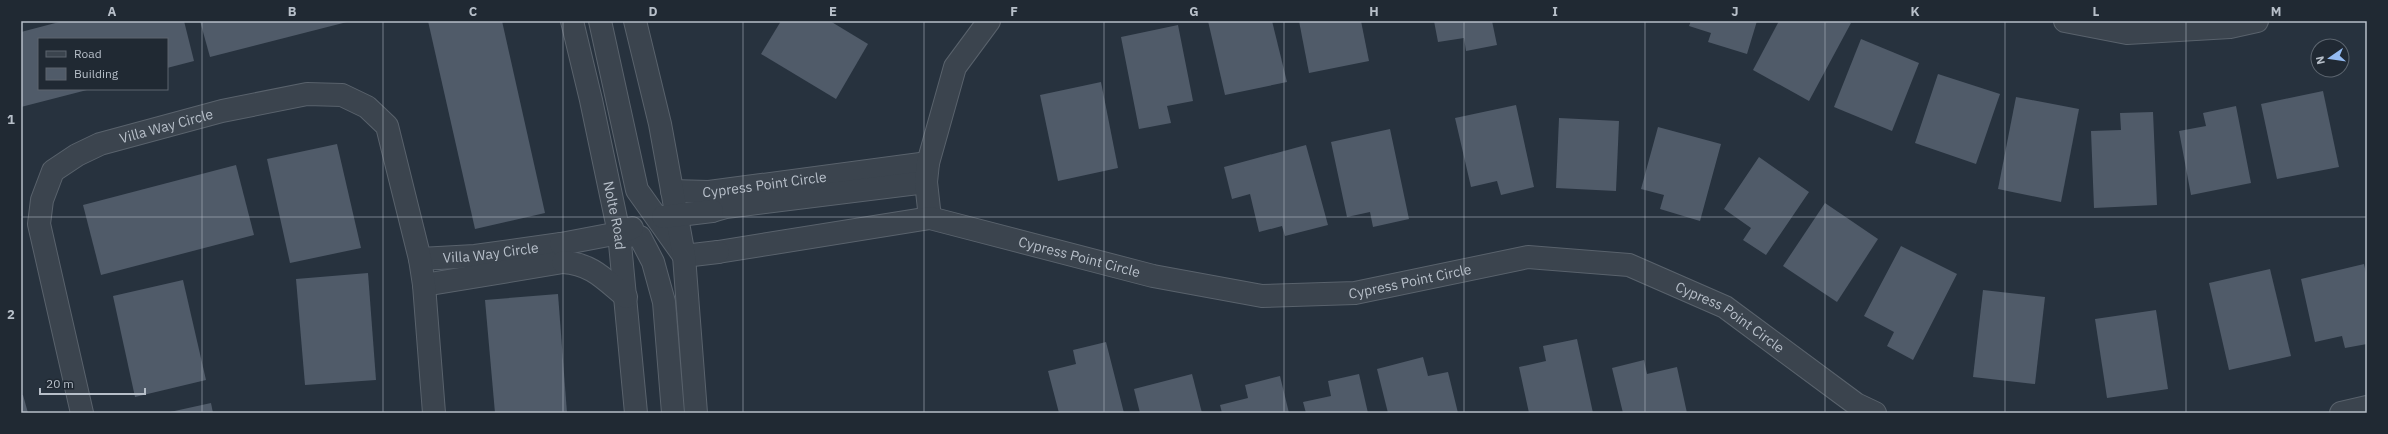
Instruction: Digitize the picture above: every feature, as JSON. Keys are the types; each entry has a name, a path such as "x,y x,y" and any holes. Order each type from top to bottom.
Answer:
{"street":[{"name":"Nolte Road","path":"572,21 591,100 619,233 636,413"},
{"path":"600,21 637,190 667,216 684,256 696,413"},
{"path":"635,21 660,124 672,191 667,216"},
{"path":"930,218 927,173 956,67 989,21"},
{"path":"2065,21 2127,33 2230,27 2257,21"},
{"name":"Villa Way Circle","path":"82,413 39,224 42,200 54,171 77,155 100,144 222,112 307,94 342,95 367,107 387,126 420,259 424,286 434,413"},
{"name":"Cypress Point Circle","path":"619,233 667,216 712,210 927,173"},
{"name":"Cypress Point Circle","path":"672,191 716,191 927,173"},
{"name":"Cypress Point Circle","path":"684,256 718,252 930,218 1153,276 1262,296 1355,293 1528,257 1629,265 1725,307 1861,410"},
{"path":"562,253 619,233 640,237 653,262 664,302 673,413"},
{"path":"562,253 577,263 592,268 626,297"},
{"name":"Villa Way Circle","path":"420,259 562,253"},
{"name":"Villa Way Circle","path":"424,286 562,253"},
{"path":"2341,413 2367,407"}],"building":[{"path":"63,21 184,21 194,61 168,68 168,38 38,38 38,90 87,90 21,107 21,32"},
{"path":"200,21 347,21 347,22 210,57"},
{"path":"428,21 502,21 545,213 475,229"},
{"path":"781,21 830,21 868,44 836,99 761,54"},
{"path":"1208,21 1272,21 1287,82 1225,95"},
{"path":"1299,21 1361,21 1369,61 1309,73"},
{"path":"1434,21 1492,21 1497,45 1466,51 1464,38 1438,42"},
{"path":"1691,21 1757,21 1747,54 1708,42 1711,33 1689,26"},
{"path":"1779,21 1846,21 1851,23 1809,101 1753,70"},
{"path":"1178,25 1193,101 1167,106 1171,123 1139,129 1121,37"},
{"path":"1861,39 1919,63 1892,131 1834,107"},
{"path":"1938,74 2000,94 1976,164 1915,143"},
{"path":"1101,82 1118,168 1058,181 1040,95"},
{"path":"2323,91 2339,167 2277,179 2261,104"},
{"path":"2016,97 2079,109 2061,202 1998,189"},
{"path":"1516,105 1534,187 1501,195 1497,181 1471,187 1455,118"},
{"path":"2236,106 2251,183 2191,195 2179,131 2206,126 2203,113"},
{"path":"2153,112 2157,205 2094,208 2091,131 2121,130 2120,113"},
{"path":"1559,118 1619,121 1616,191 1556,188"},
{"path":"1658,127 1721,144 1700,221 1660,209 1664,195 1641,189"},
{"path":"1390,129 1409,219 1373,227 1370,212 1347,217 1331,142"},
{"path":"337,144 361,248 290,263 267,159"},
{"path":"1306,145 1328,225 1285,236 1282,226 1259,232 1250,194 1232,199 1224,167"},
{"path":"1759,157 1809,192 1766,255 1743,240 1751,228 1724,209"},
{"path":"236,165 254,235 101,275 83,205"},
{"path":"1825,203 1878,239 1837,302 1783,266"},
{"path":"1901,246 1957,274 1913,360 1887,346 1894,332 1864,316"},
{"path":"2364,264 2367,277 2367,344 2345,348 2342,336 2315,342 2301,279"},
{"path":"2270,269 2291,356 2229,370 2209,283"},
{"path":"368,273 376,380 305,385 296,279"},
{"path":"183,280 206,380 135,397 113,296"},
{"path":"1983,290 2045,297 2035,384 1973,377"},
{"path":"558,294 567,413 495,413 485,300"},
{"path":"2156,310 2168,389 2107,398 2095,319"},
{"path":"1577,339 1593,413 1529,413 1519,367 1546,361 1543,346"},
{"path":"1106,342 1124,413 1059,413 1048,371 1076,364 1073,350"},
{"path":"1423,357 1428,376 1448,372 1458,413 1388,413 1377,369"},
{"path":"1644,360 1647,374 1677,367 1687,413 1623,413 1612,368"},
{"path":"1192,374 1202,413 1140,413 1134,389"},
{"path":"1359,374 1368,413 1306,413 1303,402 1331,396 1328,381"},
{"path":"1280,376 1289,413 1222,413 1220,405 1248,398 1245,385"},
{"path":"21,395 23,395 28,413 21,413"},
{"path":"211,403 213,413 170,413 170,412"}]}
